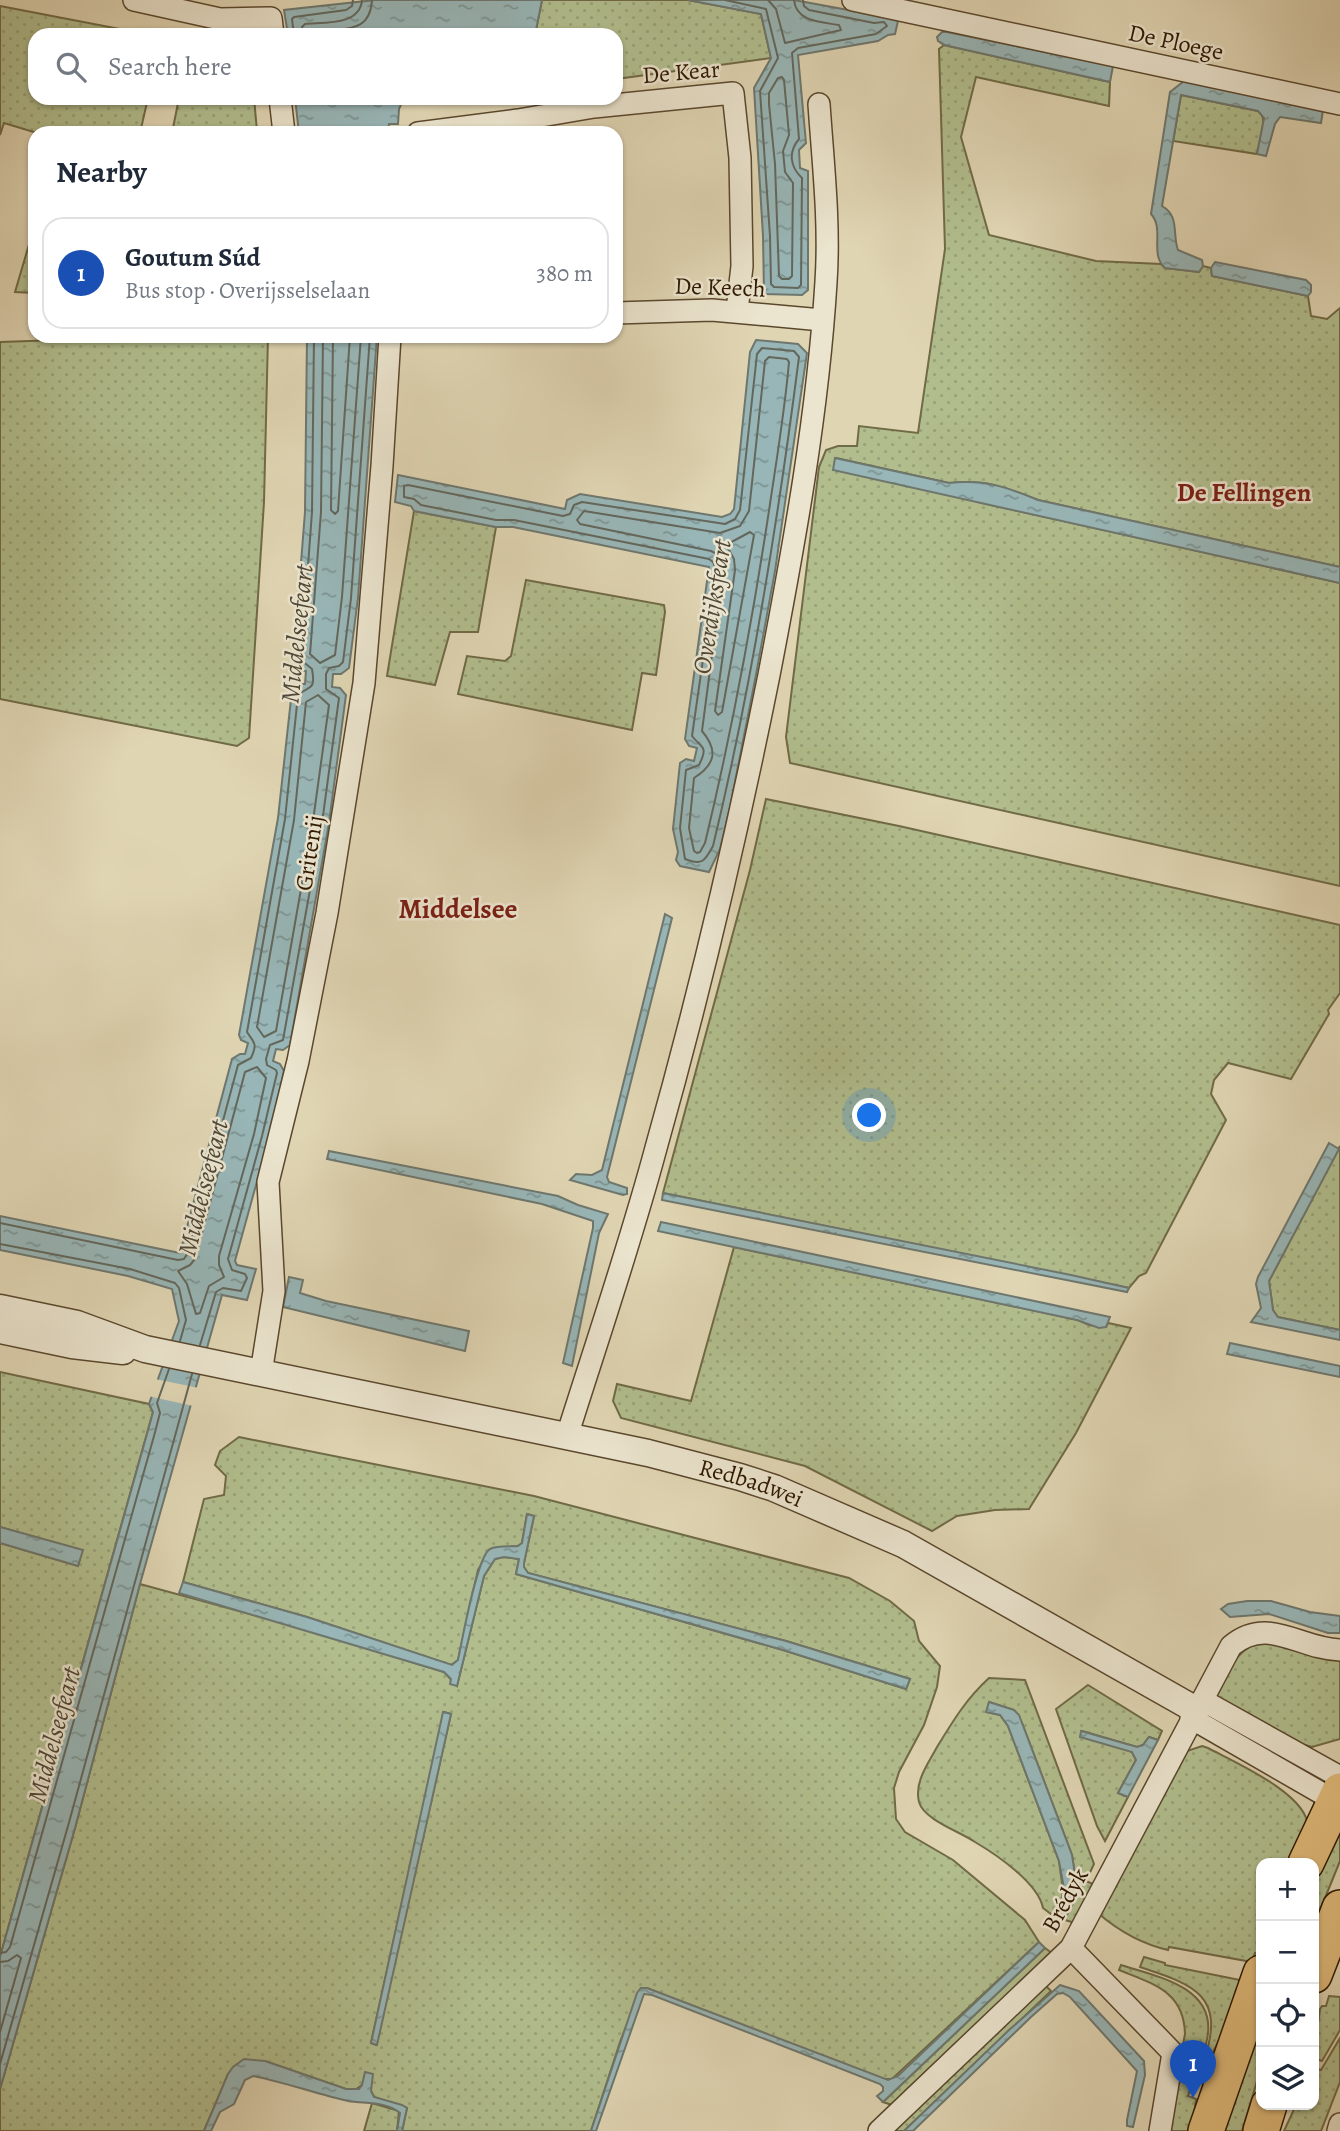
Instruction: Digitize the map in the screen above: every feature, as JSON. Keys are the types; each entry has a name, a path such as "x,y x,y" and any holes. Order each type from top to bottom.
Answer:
{"main road":[{"path":"1308,1858 1339,1793"},
{"path":"1319,1961 1340,1908"},
{"path":"1206,2131 1257,1984"},
{"path":"1261,2131 1267,2110"}],"street":[{"path":"134,0 220,19 272,27"},
{"name":"De Ploege","path":"853,0 920,7 1340,104"},
{"name":"De Kear","path":"623,104 733,93 740,158 742,267 737,311"},
{"path":"567,1437 656,1152 720,906 786,585 811,436 826,281 827,212 819,104"},
{"path":"281,105 283,126"},
{"name":"De Kear","path":"472,126 614,105"},
{"name":"De Keech","path":"623,313 737,311 822,320"},
{"name":"Gritenij","path":"261,1373 274,1291 268,1182 298,1061 321,940 363,683 390,343"},
{"path":"0,1308 77,1324 145,1349"},
{"path":"0,1330 72,1345 119,1351 145,1349"},
{"name":"Redbadwei","path":"145,1349 648,1453 740,1477 833,1512 903,1544 1339,1793"},
{"name":"Brédyk","path":"879,2131 1071,1948 1231,1646 1242,1637 1256,1632 1272,1633 1330,1650 1340,1650"},
{"path":"1071,1948 1174,2053 1160,2131"},
{"path":"1338,2131 1340,2124"}],"green space":[{"path":"542,0 688,0 761,14 771,58 623,78 623,28 536,28"},
{"path":"0,6 115,28 28,28 28,105 146,105 142,126 28,126 28,130 4,123 0,135"},
{"path":"944,45 1110,82 1109,106 976,77 961,137 989,235 1096,261 1161,264 1165,268 1199,272 1203,266 1211,268 1212,276 1308,296 1311,316 1327,319 1340,308 1340,567 1038,500 995,485 949,483 836,458 982,503 1340,583 1340,886 790,763 786,737 819,467 826,450 838,446 857,446 859,426 918,433 945,249 939,49"},
{"path":"1181,95 1262,114 1264,124 1257,154 1173,141"},
{"path":"178,105 255,105 257,126 173,126"},
{"path":"28,248 28,293 15,292"},
{"path":"0,342 268,343 264,502 249,738 237,746 0,699"},
{"path":"414,511 496,527 478,632 450,632 435,685 387,676"},
{"path":"526,580 664,605 656,675 642,673 632,730 458,694 467,656 505,661 511,656"},
{"path":"766,799 899,826 1340,925 1340,993 1328,1010 1329,1014 1291,1079 1228,1063 1214,1080 1211,1094 1226,1120 1146,1273 1139,1276 1129,1288 663,1193 750,870"},
{"path":"1340,1146 1340,1330 1277,1317 1273,1310 1269,1281"},
{"path":"734,1247 1078,1320 1089,1325 1106,1327 1108,1323 1131,1328 1076,1433 1029,1509 995,1510 957,1516 932,1531 805,1466 621,1418 613,1401 617,1384 691,1401"},
{"path":"0,1372 149,1404 153,1412 0,1957 0,1543 78,1566 82,1551 0,1527"},
{"path":"239,1437 534,1496 849,1578 890,1601 914,1621 919,1641 940,1666 937,1687 924,1725 899,1772 894,1788 896,1819 905,1832 953,1860 1025,1920 1039,1942 892,2079 882,2079 647,1988 641,1988 591,2131 402,2131 407,2108 374,2097 371,2091 362,2085 355,2090 346,2089 265,2061 228,2074 204,2131 0,2131 0,2089 75,1828 140,1584 308,1630 444,1672 457,1686 484,1576 495,1559 504,1557 519,1559 516,1574 783,1650 906,1689 910,1679 786,1641 528,1573 524,1563 534,1516 527,1514 522,1543 518,1546 491,1549 478,1570 458,1660 451,1665 307,1617 183,1582 204,1499 224,1495 226,1476 215,1465 220,1451","holes":["444,1712 451,1714 376,2045 371,2043"]},
{"path":"1262,1641 1340,1659 1340,1739 1312,1747 1284,1739 1211,1699 1238,1657"},
{"path":"989,1678 1025,1680 1094,1864 1086,1881 1097,1886 1075,1923 1055,1917 1043,1908 1033,1889 1015,1870 969,1838 935,1820 919,1802 918,1787 926,1767 954,1719","holes":["989,1702 1014,1710 1022,1723 1072,1855 1075,1875 1064,1897 1059,1861 1008,1726 1000,1715 987,1712"]},
{"path":"1088,1685 1162,1731 1158,1740 1149,1737 1143,1745 1137,1747 1082,1731 1132,1752 1136,1760 1118,1793 1128,1797 1105,1841 1097,1826 1056,1709"},
{"path":"1202,1746 1251,1770 1283,1791 1305,1815 1308,1827 1298,1858 1256,1858 1256,1953 1252,1962 1158,1947 1131,1936 1099,1914 1184,1752"},
{"path":"1340,1823 1340,1861 1319,1913 1319,1862"},
{"path":"1045,1948 1052,1953 892,2105 883,2102"},
{"path":"1144,1957 1165,1965 1245,1981 1241,1997 1208,2062 1204,2060 1210,2038 1208,2007 1201,1996 1190,1987 1140,1967"},
{"path":"1121,1965 1179,1986 1192,1994 1207,2017 1205,2049 1188,2096 1196,2099 1192,2131 1167,2131 1185,2034 1179,2008 1173,1999 1155,1985 1119,1970"},
{"path":"1044,1984 1051,1991 904,2131 890,2131"},
{"path":"1329,1996 1340,1997 1340,2030 1322,2061 1319,2060 1319,2016 1322,2006 1326,2006"},
{"path":"1256,2015 1256,2085 1242,2131 1216,2131"},
{"path":"1340,2038 1340,2082 1321,2131 1284,2131 1294,2110 1319,2110 1319,2069"},
{"path":"372,2103 399,2111 397,2131 364,2131"}],"water":[{"path":"375,0 542,0 536,28 287,28 284,10"},
{"path":"688,0 794,0 898,21 895,34 878,41 798,55 806,143 799,150 800,168 808,171 808,290 802,295 764,294 754,88 771,58 761,14"},
{"path":"942,32 1113,66 1110,82 944,45 937,37"},
{"path":"1184,81 1323,110 1321,123 1280,117 1275,124 1266,156 1257,154 1264,118 1258,111 1181,95 1162,206 1168,210 1173,220 1178,250 1202,260 1203,266 1199,272 1165,268 1160,262 1157,227 1151,214 1170,92"},
{"path":"296,105 401,105 398,124 389,126 298,126"},
{"path":"1215,262 1306,280 1311,285 1311,292 1308,296 1212,276 1211,268"},
{"name":"Overdijksfeart","path":"756,340 798,344 807,353 775,571 755,680 720,849 709,872 680,866 676,860 678,852 673,829 680,763 686,759 694,761 697,748 689,746 685,739 709,567 513,527 496,527 414,511 411,506 395,502 398,475 565,509 567,500 580,494 722,517 730,514 734,509 750,352"},
{"name":"Middelseefeart","path":"307,343 376,343 358,598 349,668 341,674 333,674 332,687 340,688 346,695 329,823 290,1045 283,1050 276,1049 273,1061 280,1064 284,1071 269,1138 235,1261 237,1265 256,1269 247,1300 222,1295 0,2089 0,1957 153,1412 149,1404 179,1321 172,1289 128,1276 0,1250 0,1216 180,1253 232,1059 245,1054 248,1043 241,1040 239,1035 278,818 292,690 298,684 305,684 306,671 298,670 293,664 305,512"},
{"path":"835,458 949,483 995,485 1038,500 1340,567 1340,583 833,470"},
{"path":"665,914 672,918 607,1177 609,1182 627,1188 627,1194 623,1195 570,1180 576,1174 592,1175 602,1170"},
{"path":"1329,1143 1339,1149 1269,1281 1273,1310 1278,1317 1340,1330 1340,1340 1251,1322 1261,1308 1256,1284 1258,1277"},
{"path":"329,1151 558,1196 608,1214 599,1233 572,1366 563,1363 593,1221 542,1204 327,1159"},
{"path":"663,1193 1129,1288 1127,1292 662,1200"},
{"path":"661,1222 1110,1317 1106,1327 1099,1328 1077,1320 658,1231"},
{"path":"289,1277 303,1280 300,1293 326,1301 469,1331 465,1351 283,1307"},
{"path":"1230,1343 1340,1366 1340,1377 1227,1354"},
{"path":"527,1514 534,1516 524,1563 528,1573 786,1641 910,1679 906,1689 783,1650 516,1574 519,1559 504,1557 495,1559 484,1576 457,1686 450,1684 451,1679 444,1672 179,1593 183,1582 307,1617 452,1665 458,1660 471,1600 485,1555 493,1548 518,1546 522,1543"},
{"path":"0,1527 83,1550 78,1566 0,1543"},
{"path":"1271,1601 1310,1612 1340,1616 1340,1633 1328,1633 1269,1614 1230,1617 1221,1609 1228,1604"},
{"path":"989,1702 1014,1710 1019,1715 1072,1855 1075,1875 1085,1881 1067,1915 1063,1913 1060,1905 1064,1888 1059,1861 1008,1726 1000,1715 986,1712"},
{"path":"443,1712 451,1714 377,2045 371,2043"},
{"path":"1081,1731 1137,1747 1143,1745 1149,1737 1158,1740 1128,1797 1118,1793 1136,1760 1132,1752 1080,1737"},
{"path":"1039,1942 1045,1948 883,2102 877,2096 883,2091 880,2084 644,1994 596,2131 591,2131 637,1993 641,1988 888,2080 898,2076"},
{"path":"1060,1985 1079,1991 1144,2061 1145,2075 1133,2127 1127,2126 1127,2120 1137,2071 1070,1997 1063,1993 1057,1994 1031,2017 913,2131 904,2131 1009,2030"},
{"path":"244,2059 265,2061 346,2089 359,2089 365,2072 373,2074 371,2091 374,2097 407,2108 402,2131 397,2131 400,2113 388,2106 348,2101 253,2076 245,2080 234,2104 220,2112 211,2131 204,2131 228,2074"}],"pier":[{"path":"155,1379 199,1388 193,1406 148,1396"}],"place":[{"name":"Goutum Súd","path":"1193,2098"}],"district":[{"name":"De Fellingen","path":"1244,492"},
{"name":"Middelsee","path":"458,909"}]}
